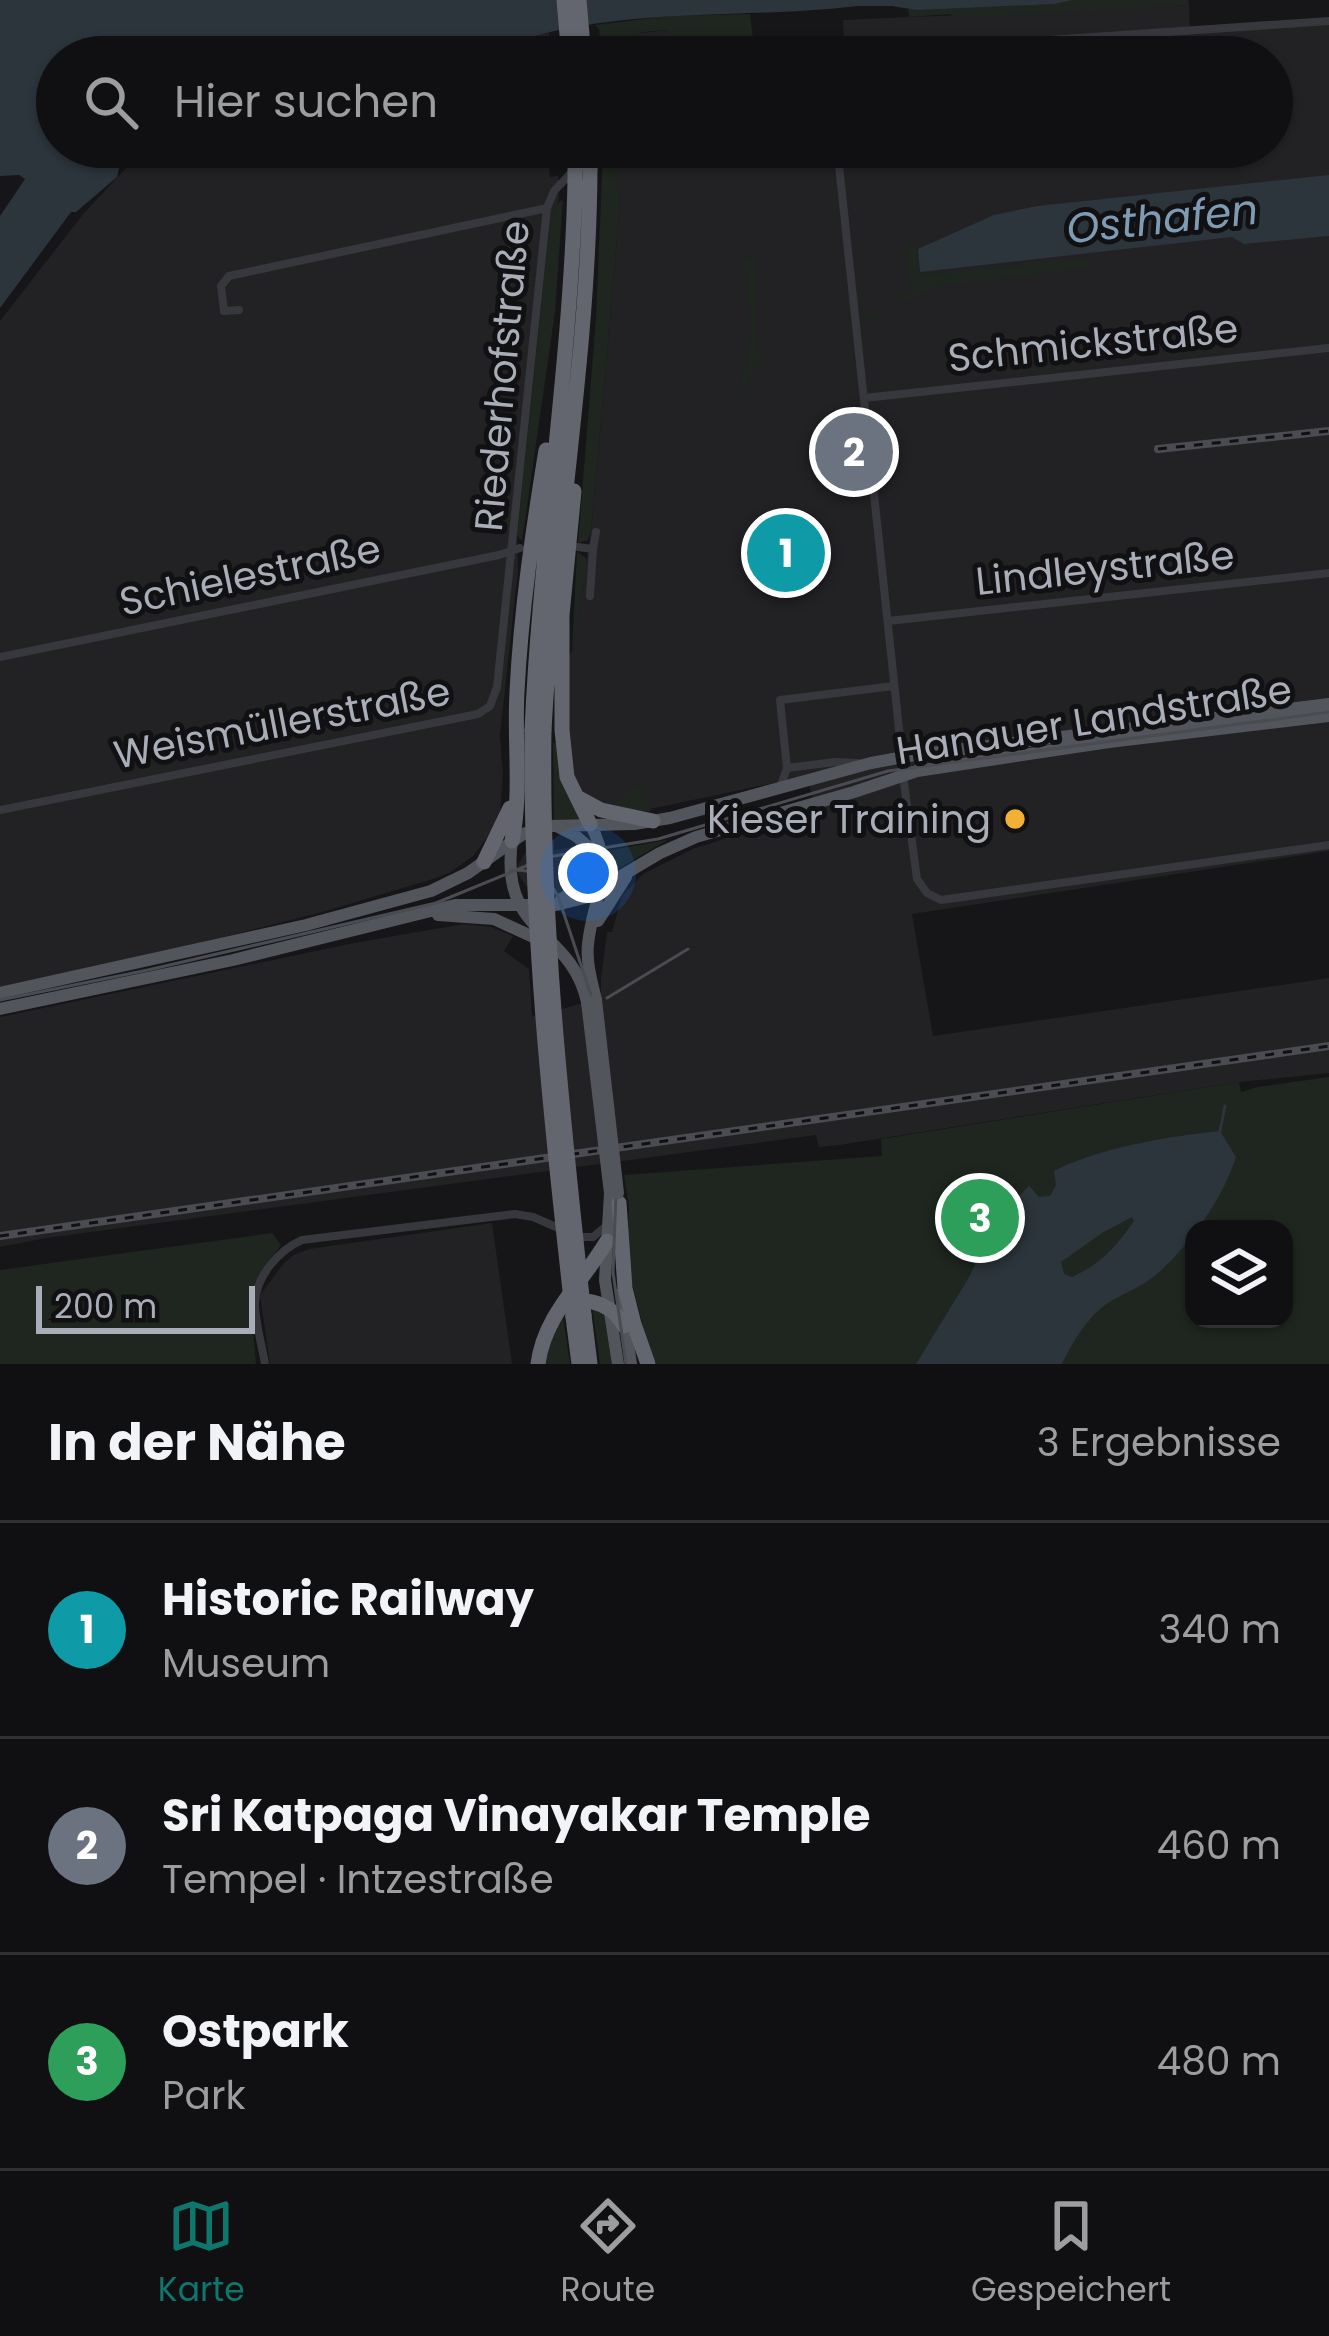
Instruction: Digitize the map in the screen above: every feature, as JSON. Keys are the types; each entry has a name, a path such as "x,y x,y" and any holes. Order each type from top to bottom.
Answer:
{"highway":[{"path":"564,0 572,36"},
{"path":"577,36 579,0"},
{"path":"577,168 537,634 546,907 579,1364"},
{"path":"538,730 573,416 587,260 590,168"},
{"path":"512,842 524,592 564,352"},
{"path":"573,416 575,471 562,615 563,752 567,777 590,824"},
{"path":"484,862 512,805 516,757"},
{"path":"574,795 601,810 653,821"},
{"path":"616,1196 625,1288 648,1364"},
{"path":"580,1239 593,1265"},
{"path":"538,1364 543,1338 572,1314 607,1241"},
{"path":"590,1364 572,1314 575,1301 609,1308 624,1326"}],"main road":[{"name":"Hanauer Landstraße","path":"550,825 653,821 902,757 1329,704"},
{"name":"Hanauer Landstraße","path":"518,905 579,900 697,837 917,770 1329,716"},
{"path":"902,757 903,775"},
{"path":"590,824 603,860 589,941 591,1001 631,1364"},
{"path":"509,863 550,825"},
{"path":"0,993 306,925 443,887 530,831 550,825 576,836 603,860"},
{"path":"512,842 511,885 518,905 565,957 591,1001"},
{"path":"509,863 518,884 546,905 579,888 603,860"},
{"path":"589,941 611,898 635,868"},
{"path":"0,1009 468,904 518,905"},
{"path":"419,915 494,919 541,940 565,957"},
{"path":"616,1196 609,1221 605,1280 617,1364"}],"street":[{"path":"1108,36 1329,21"},
{"path":"547,208 561,182 577,168"},
{"path":"839,168 902,757"},
{"name":"Riederhofstraße","path":"239,310 224,311 221,286 229,276 547,208 515,549"},
{"name":"Schmickstraße","path":"864,398 1329,348"},
{"path":"590,596 596,532"},
{"path":"578,548 593,549"},
{"name":"Schielestraße","path":"0,657 515,549"},
{"name":"Weismüllerstraße","path":"0,810 478,714 496,694 515,549"},
{"name":"Lindleystraße","path":"888,621 1329,573"},
{"path":"780,788 788,768 780,700 895,686"},
{"path":"788,768 871,763"},
{"path":"903,775 917,879 930,896 951,900 1329,845"},
{"path":"265,1364 255,1302 258,1291 280,1253 302,1240 515,1214 541,1220 580,1239 597,1235 609,1221"}],"shaded area":[{"path":"1188,0 1189,5 952,18 951,14 909,17 908,9 1055,4"},
{"name":"Osthafen","path":"1189,5 1190,29 1329,21 1329,851 912,914 933,1036 1329,978 1329,1073 1239,1082 839,1145 819,1147 816,1135 0,1247 0,1017 464,924 513,936 504,951 529,969 532,1016 562,1009 601,998 607,932 612,932 622,896 643,874 695,848 816,813 807,776 636,812 581,794 572,775 565,661 572,651 591,532 621,194 610,168 1293,168 1293,36 844,36 843,20"},
{"path":"750,14 753,36 670,36 668,30 600,36 595,25 669,16"},
{"path":"669,30 670,36 630,36"},
{"path":"126,168 549,168 550,177 558,176 559,200 549,230 517,535 518,570 500,735 500,813 473,856 433,879 184,947 0,987 0,321 84,213"},
{"path":"602,168 619,168 617,192 621,194 591,532 588,540 578,543"},
{"path":"563,199 555,312 522,541 517,535 549,230 556,205"},
{"path":"905,246 916,248 920,276 1089,258 1090,268 943,286 886,307 864,324 863,318 911,293"},
{"path":"755,256 757,351 764,356 735,400 751,330 743,258"},
{"path":"577,552 587,563 572,651"},
{"path":"553,743 558,743 582,819 554,820"},
{"path":"641,786 651,811 611,806 634,787"},
{"path":"554,839 554,850 581,846 592,862 587,859 572,872 566,893 554,896 526,886 518,865 536,845"},
{"path":"666,841 609,874 607,851"},
{"path":"1329,1077 1329,1364 656,1364 627,1263 629,1206 624,1175 882,1156 881,1139 1239,1082 1241,1092"},
{"path":"492,1223 512,1364 270,1364 260,1295 294,1255"},
{"path":"272,1233 281,1245 250,1296 256,1364 0,1364 0,1270"},
{"path":"592,1306 606,1310 614,1364 600,1364"},
{"path":"563,1316 570,1364 544,1364 547,1347"}],"water":[{"path":"0,0 1073,0 664,17 537,36 36,36 36,168 119,168 117,177 71,212 0,308 0,216 25,179 0,176"},
{"name":"Osthafen","path":"1329,175 1329,236 1244,244 1232,237 920,272 918,249 994,215 1037,206"},
{"path":"1220,1131 1236,1157 1204,1220 1185,1220 1181,1250 1157,1274 1094,1315 1062,1364 916,1364 1013,1194 1019,1196 1029,1186 1039,1197 1050,1196 1056,1185 1054,1171 1135,1144","holes":["1132,1217 1134,1221 1114,1247 1082,1272 1072,1277 1064,1274 1061,1262"]}],"waterway":[{"path":"1220,1131 1225,1106"}],"tram line":[{"path":"0,1000 436,903 548,857 658,839 888,771 1329,712"},
{"path":"511,870 539,875 554,889 593,1001 616,1193 613,1272 626,1364"},
{"path":"607,998 688,949"}],"railway":[{"path":"1158,449 1329,431"},
{"path":"0,1236 1329,1046"}],"place":[{"name":"Sri Katpaga Vinayakar Temple","path":"854,452"},
{"name":"Historic Railway","path":"786,553"},
{"name":"Kieser Training","path":"1015,819"},
{"name":"Ostpark","path":"980,1218"}]}
